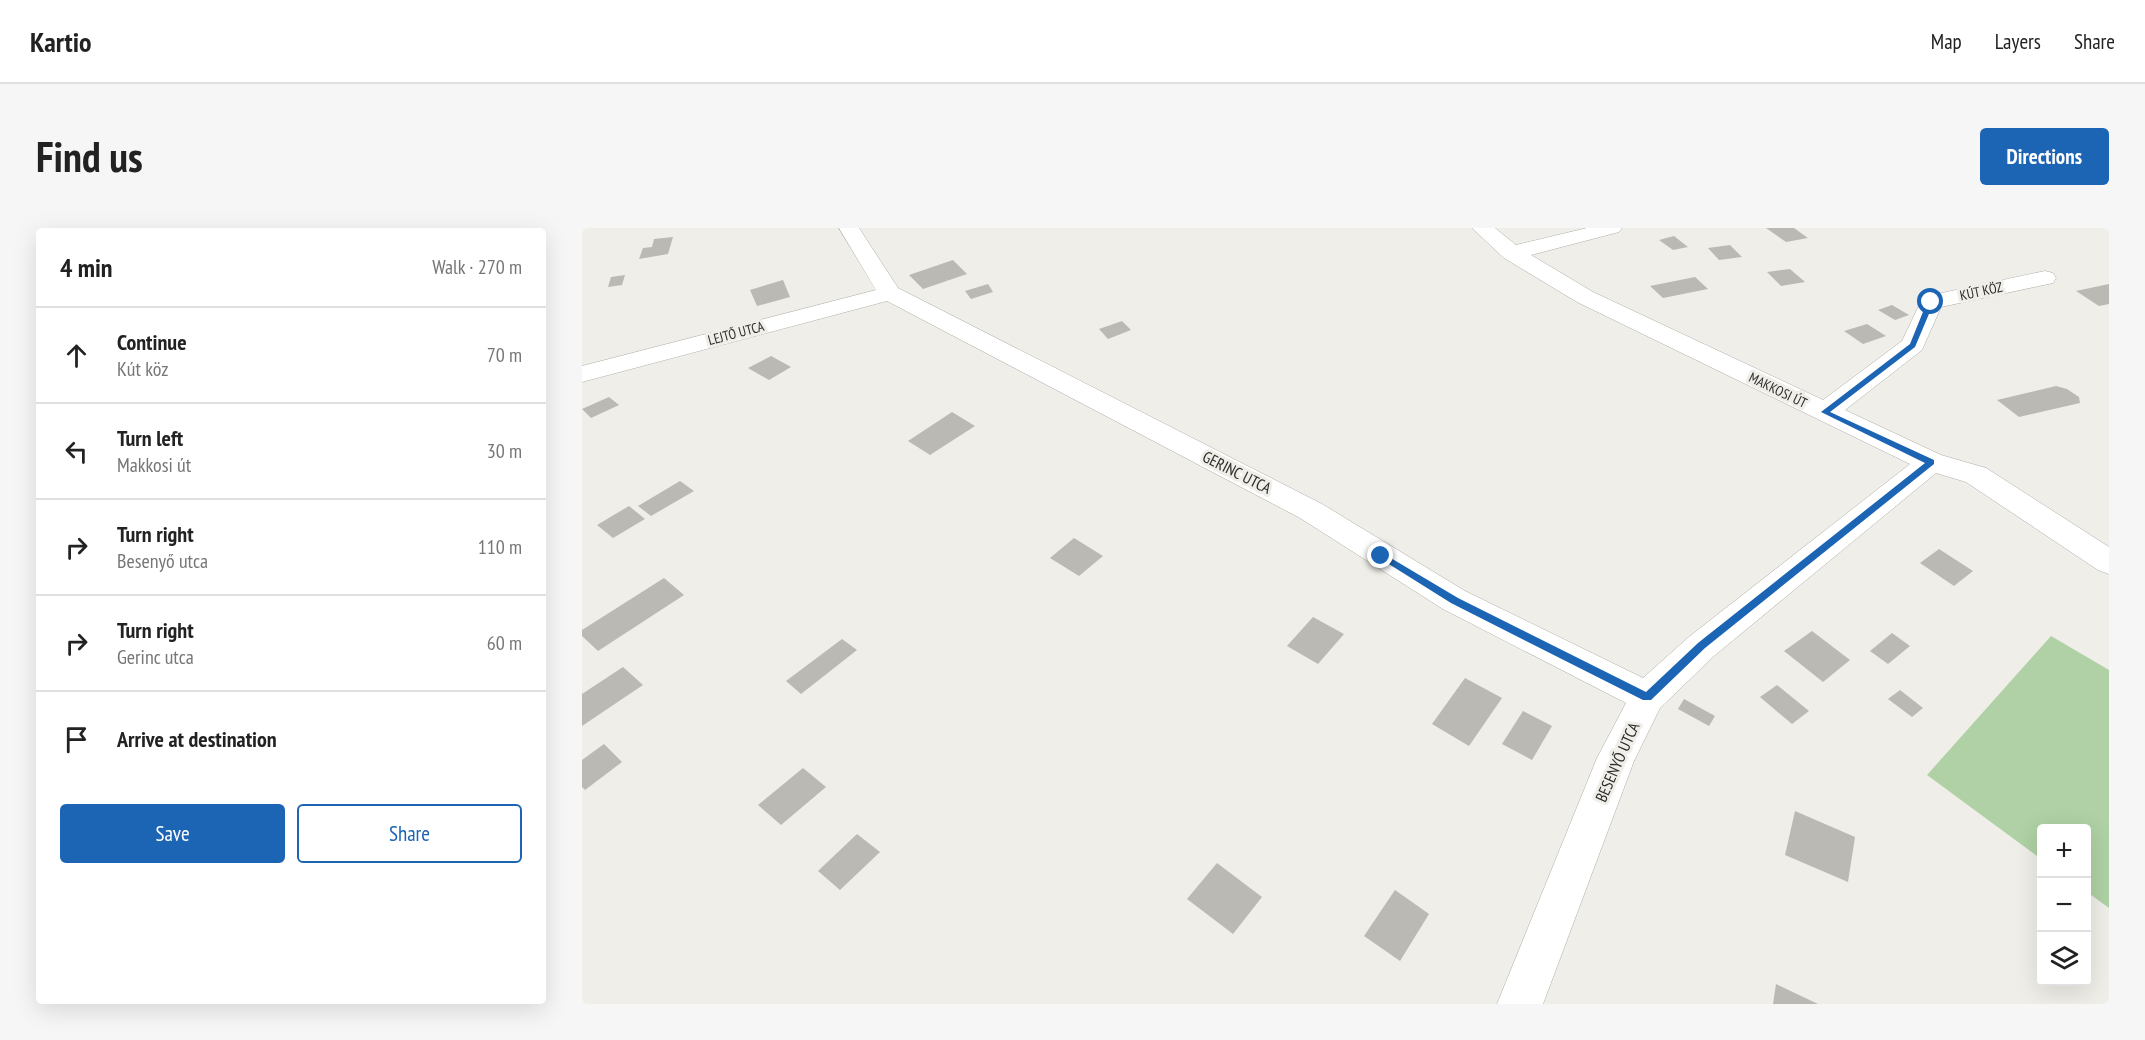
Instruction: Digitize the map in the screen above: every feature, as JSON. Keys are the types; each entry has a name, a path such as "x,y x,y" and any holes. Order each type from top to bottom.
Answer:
{"street":[{"path":"849,228 890,293"},
{"name":"MAKKOSI ÚT","path":"1482,228 1512,253 1585,297 1931,462 1976,475 2109,562"},
{"path":"1512,253 1612,228"},
{"name":"KÚT KÖZ","path":"1825,412 1913,345 1931,302 2045,278"},
{"name":"LEJTŐ UTCA","path":"582,374 890,293"},
{"name":"GERINC UTCA","path":"890,293 1311,511 1455,600 1647,697"},
{"name":"BESENYŐ UTCA","path":"1520,1004 1616,758 1647,697 1702,646 1931,462"}],"green space":[{"path":"2051,636 2109,670 2109,908 2091,895 2091,824 2037,824 2037,856 1927,775"}],"building":[{"path":"1766,228 1794,228 1808,238 1786,242"},
{"path":"1674,236 1688,247 1673,250 1659,240"},
{"path":"673,237 668,254 639,259 643,248 652,247 654,239"},
{"path":"1730,245 1742,257 1719,260 1708,248"},
{"path":"953,260 967,274 923,289 909,275"},
{"path":"1790,269 1805,282 1781,286 1767,272"},
{"path":"625,275 622,285 608,287 611,277"},
{"path":"1695,277 1708,289 1663,298 1650,286"},
{"path":"783,280 790,297 757,306 750,290"},
{"path":"988,284 993,292 971,299 965,291"},
{"path":"2109,284 2109,304 2099,306 2076,291"},
{"path":"1892,305 1909,315 1895,320 1878,310"},
{"path":"1122,321 1131,330 1108,339 1099,329"},
{"path":"1867,324 1886,336 1863,344 1844,331"},
{"path":"771,356 791,367 769,380 748,368"},
{"path":"2056,386 2067,389 2079,397 2080,403 2019,417 1997,400"},
{"path":"609,397 619,405 591,418 582,409"},
{"path":"952,412 975,426 930,455 908,441"},
{"path":"680,481 694,491 651,516 638,506"},
{"path":"629,506 645,519 613,538 597,525"},
{"path":"1074,538 1103,556 1079,576 1050,558"},
{"path":"1939,549 1973,571 1954,586 1920,563"},
{"path":"664,578 684,595 598,651 582,636 582,630"},
{"path":"1313,617 1344,634 1318,664 1287,646"},
{"path":"1812,631 1850,660 1823,682 1784,651"},
{"path":"1892,633 1910,646 1888,664 1870,651"},
{"path":"842,639 857,650 801,694 786,681"},
{"path":"623,667 643,685 582,726 582,694"},
{"path":"1465,678 1502,698 1469,746 1432,724"},
{"path":"1777,685 1809,711 1792,724 1760,697"},
{"path":"1900,690 1923,708 1912,717 1888,699"},
{"path":"1684,699 1715,716 1709,726 1678,709"},
{"path":"1523,711 1552,726 1532,760 1502,744"},
{"path":"604,744 622,762 585,790 582,787 582,760"},
{"path":"803,768 826,787 781,825 758,805"},
{"path":"1795,811 1855,837 1848,882 1785,855"},
{"path":"857,834 880,852 840,890 818,871"},
{"path":"1217,863 1262,897 1233,934 1187,899"},
{"path":"1395,890 1429,914 1400,961 1364,936"},
{"path":"1776,984 1818,1004 1773,1004"}],"route":[{"path":"1381,556 1455,600 1647,697 1702,646 1931,462 1825,412 1913,345 1931,302"}]}
